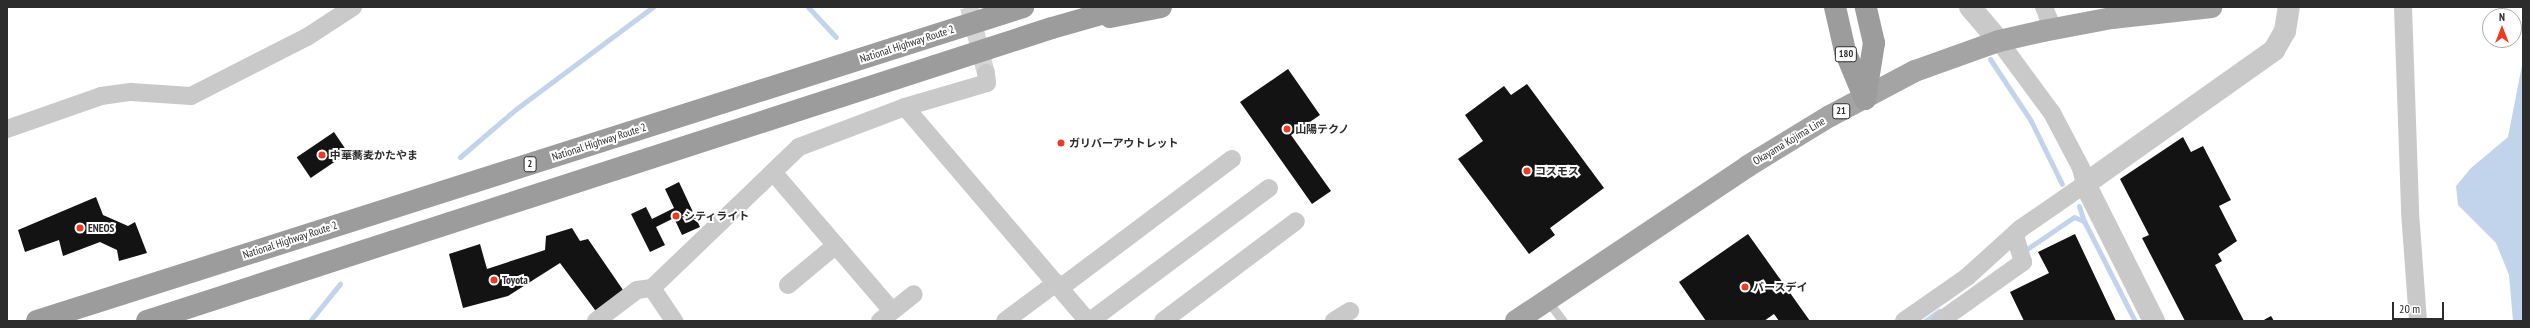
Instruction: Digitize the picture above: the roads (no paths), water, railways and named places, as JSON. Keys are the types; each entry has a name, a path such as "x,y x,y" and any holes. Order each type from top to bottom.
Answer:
{"highway":[{"name":"National Highway Route 2","path":"37,321 1023,7"},
{"path":"147,321 1052,28 1124,7"},
{"path":"1052,28 1161,7"},
{"name":"180","path":"1835,7 1845,51 1865,98"},
{"name":"180","path":"1865,98 1874,43 1866,7"}],"main road":[{"name":"Okayama Kojima Line","path":"1516,321 1748,166 1830,116 1915,71 1999,41 2053,29 2112,18 2184,8 2211,7"}],"street":[{"path":"7,129 101,96 131,92 191,96 307,37 353,7"},
{"path":"1970,7 1999,41 2052,113 2081,168 2085,184 2154,321"},
{"path":"2044,7 2053,29"},
{"path":"1940,321 2085,184 2274,50 2285,31 2289,7"},
{"path":"2403,7 2410,212 2418,321"},
{"path":"596,321 637,290 652,288 798,147 905,108 987,83 986,73"},
{"path":"905,108 1053,287 1089,321 1269,188"},
{"path":"1005,321 1232,159"},
{"path":"773,172 836,245 886,316 914,294"},
{"path":"1163,321 1296,221"},
{"path":"788,285 836,245"},
{"path":"1904,321 1967,277 2019,247"},
{"path":"652,288 674,321"},
{"path":"1334,321 1350,311"}],"lane":[{"path":"1547,300 1563,321"}],"water":[{"path":"2523,60 2523,321 2513,321 2509,275 2496,243 2458,205 2456,186 2471,168 2508,137"}],"waterway":[{"path":"460,157 516,109 653,7"},
{"path":"808,7 836,37"},
{"path":"1990,59 2031,121 2062,184"},
{"path":"2079,206 2084,221"},
{"path":"2024,251 2074,217 2084,221 2135,321"},
{"path":"310,321 340,284"},
{"path":"1925,321 1939,311"}],"tunnel":[{"path":"969,7 986,73"}],"place":[{"name":"山陽テクノ","path":"1287,129"},
{"name":"ガリバーアウトレット","path":"1061,143"},
{"name":"中華蕎麦かたやま","path":"322,155"},
{"name":"コスモス","path":"1527,171"},
{"name":"シティライト","path":"676,216"},
{"name":"ENEOS","path":"80,228"},
{"name":"Toyota","path":"494,280"},
{"name":"バースデイ","path":"1745,287"}]}
